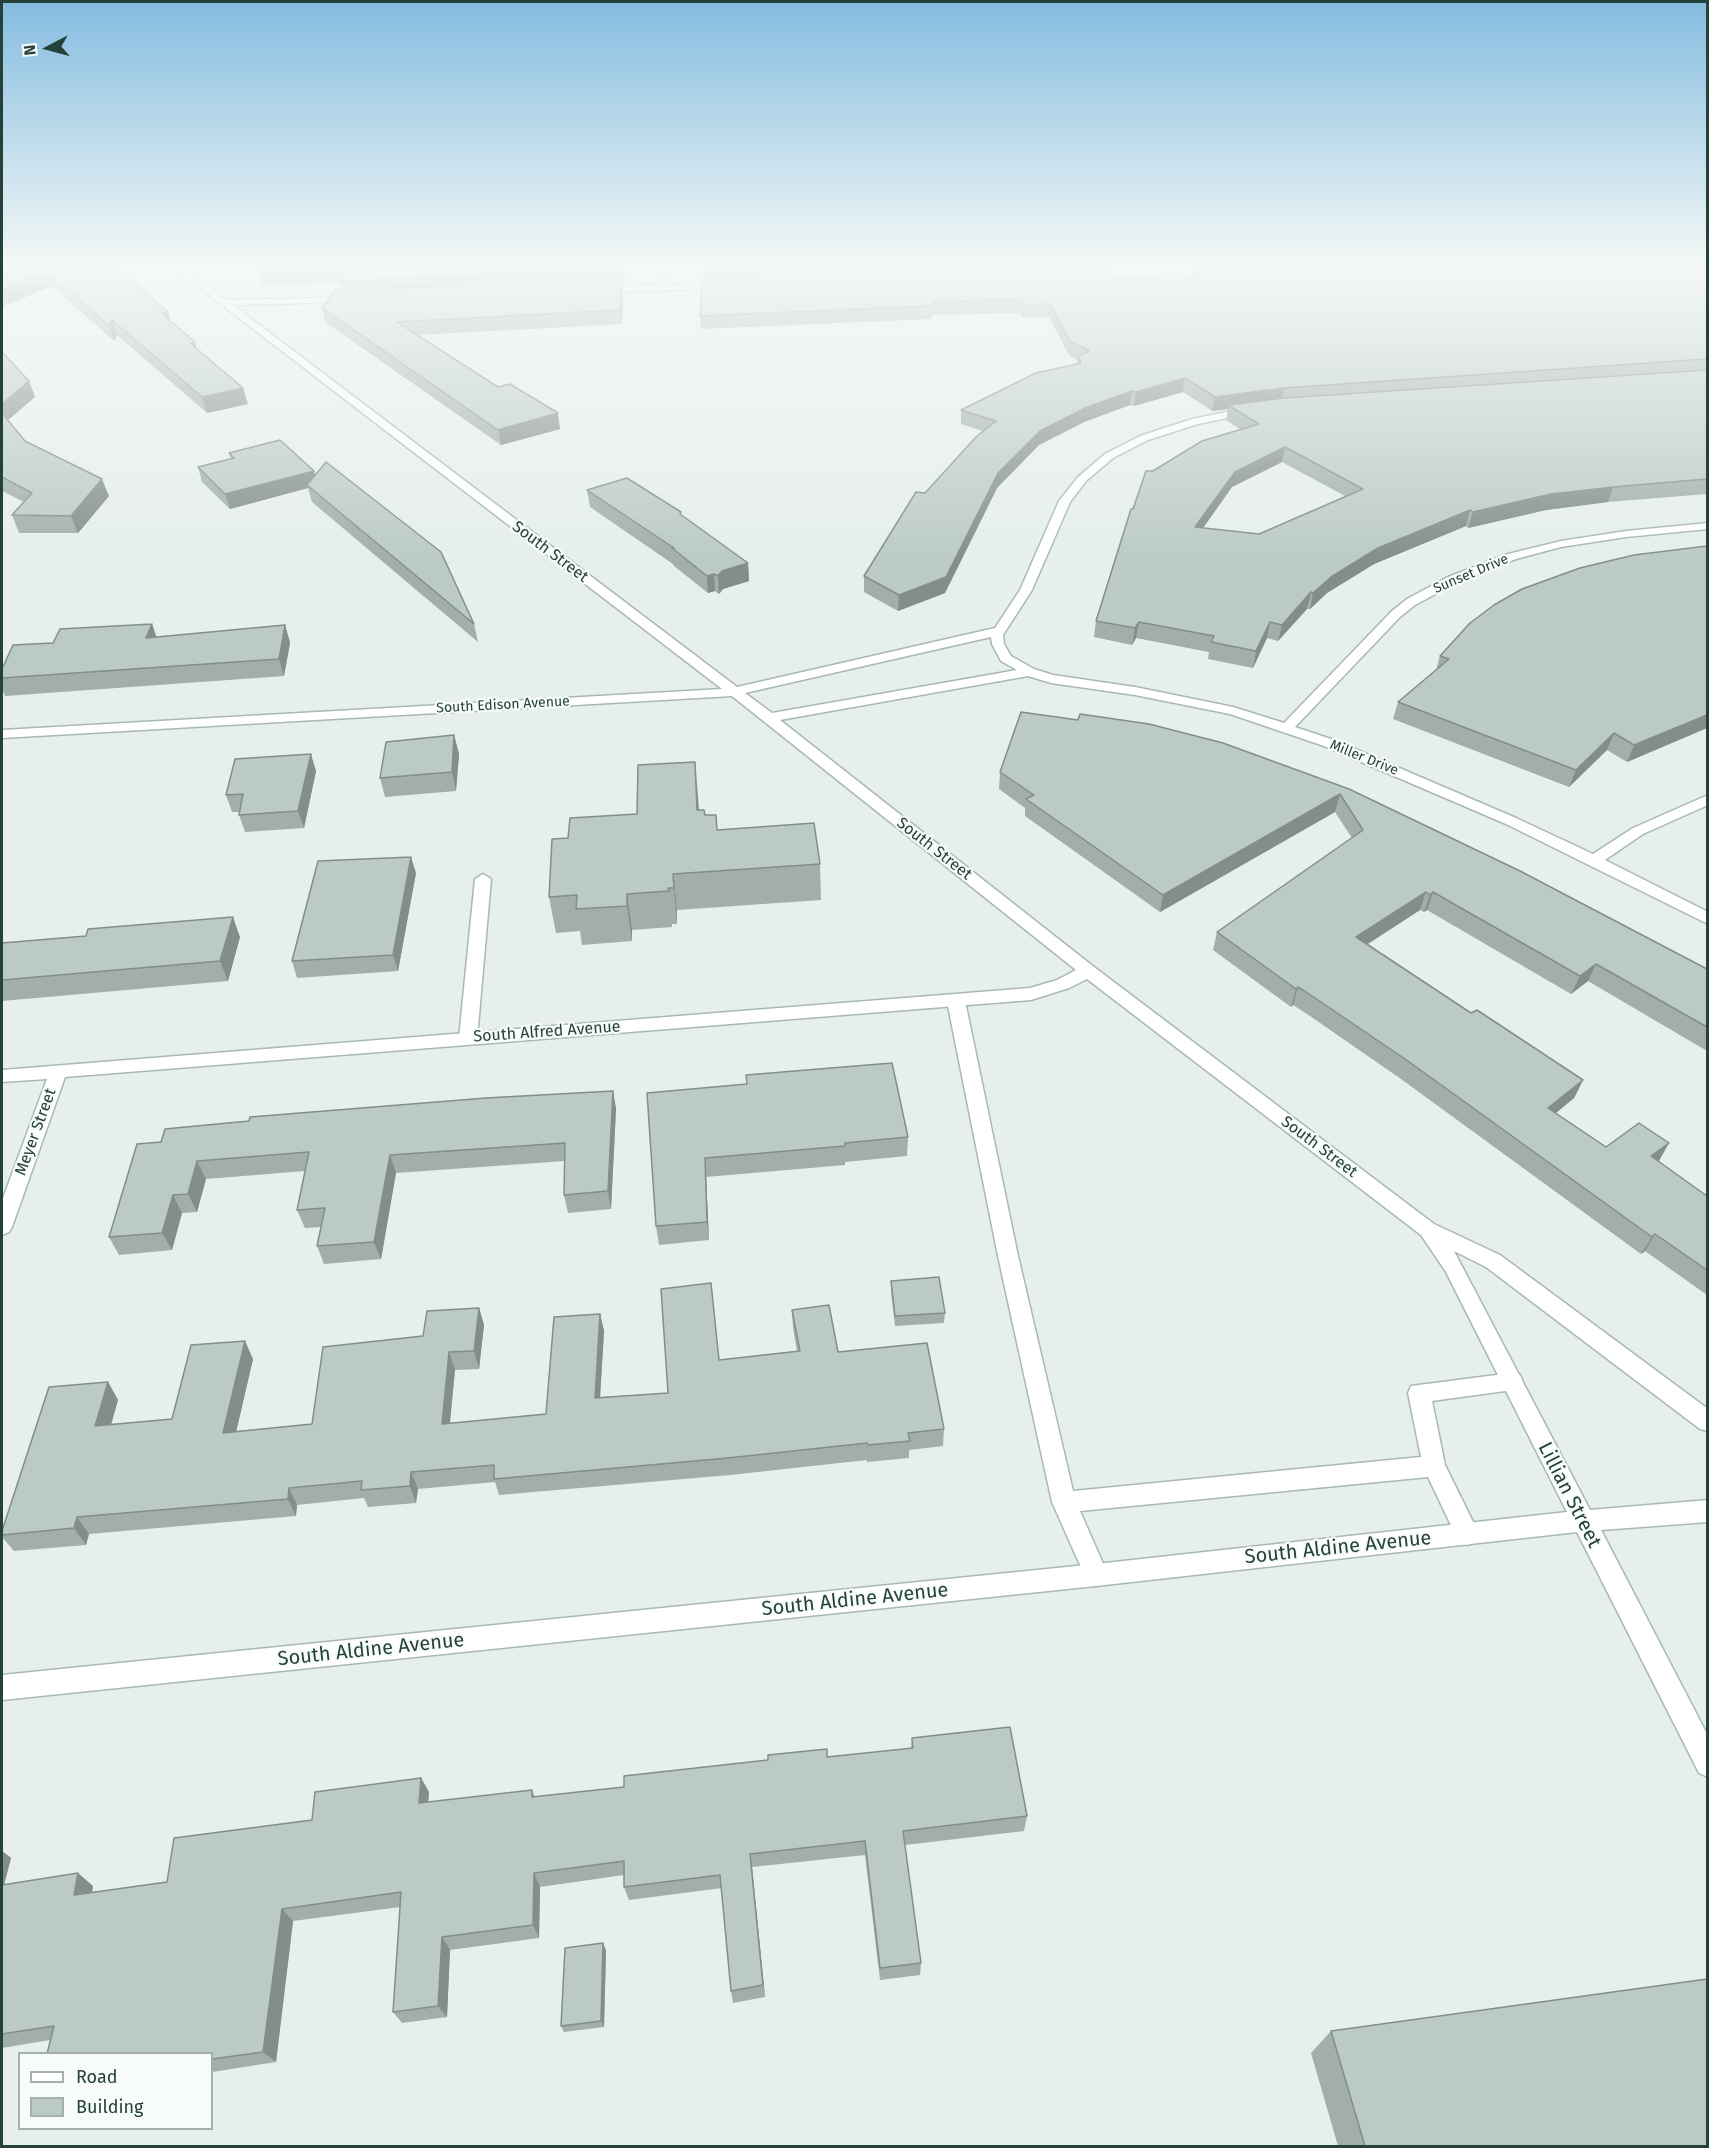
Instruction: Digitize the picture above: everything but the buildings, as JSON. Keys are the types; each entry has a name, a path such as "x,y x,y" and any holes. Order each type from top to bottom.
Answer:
{"street":[{"name":"South Street","path":"303,362 769,718 1088,971 1427,1229 1494,1261 1707,1422"},
{"path":"999,631 1026,590 1065,501 1082,479 1098,464 1129,445 1178,426 1213,416 1264,408"},
{"name":"Sunset Drive","path":"1287,728 1396,614 1411,602 1452,580 1512,556 1561,544 1626,534 1707,526"},
{"name":"South Edison Avenue","path":"2,734 734,692 999,631"},
{"name":"Miller Drive","path":"999,631 996,640 1003,653 1012,663 1029,672 1051,679 1185,701 1247,715 1287,728 1388,767 1594,860 1707,919"},
{"path":"769,718 1029,672"},
{"path":"1594,860 1638,831 1707,798"},
{"path":"468,1038 483,879"},
{"name":"South Alfred Avenue","path":"2,1076 1041,993 1088,971"},
{"path":"956,1001 1008,1256 1064,1502 1096,1575"},
{"name":"Meyer Street","path":"2,1227 58,1072"},
{"name":"Lillian Street","path":"1427,1229 1454,1267 1707,1764"},
{"path":"1467,1534 1434,1466 1419,1393 1512,1382"},
{"path":"1064,1502 1434,1466"},
{"name":"South Aldine Avenue","path":"2,1688 1096,1575 1582,1521 1707,1511"}]}
